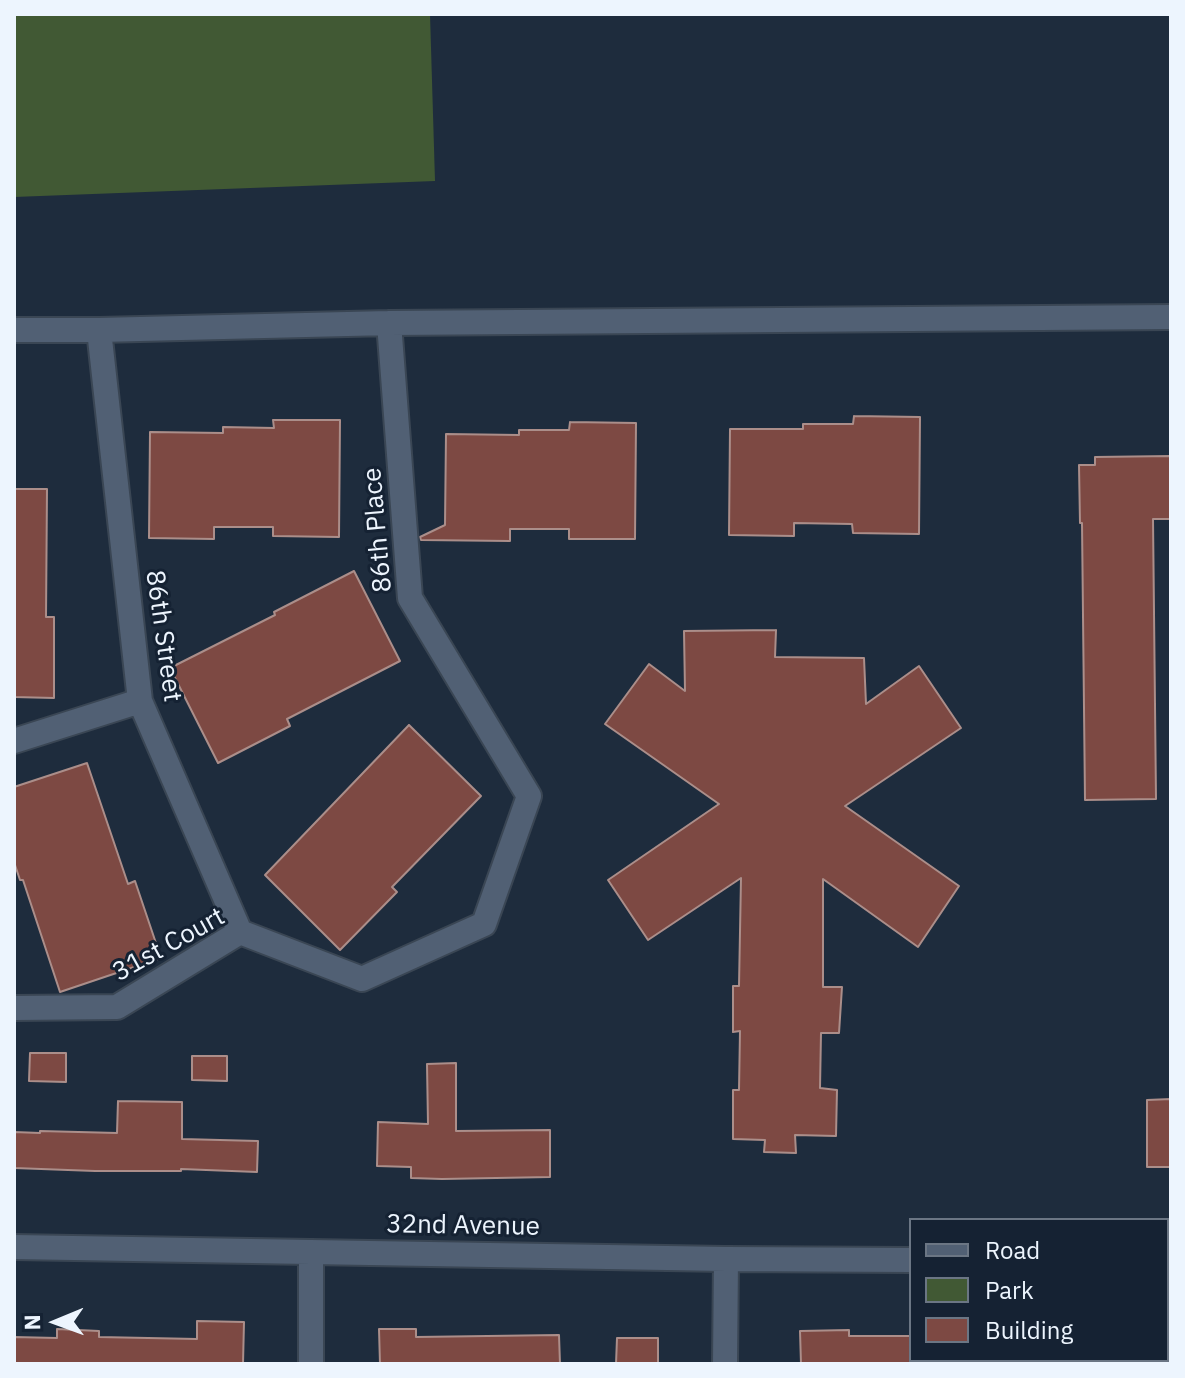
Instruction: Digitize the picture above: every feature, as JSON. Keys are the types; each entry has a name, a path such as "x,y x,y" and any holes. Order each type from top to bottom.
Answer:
{"street":[{"path":"14,330 389,323 1171,317"},
{"name":"86th Place","path":"389,323 410,598 529,796"},
{"name":"86th Street","path":"99,330 140,701 240,932"},
{"path":"14,741 140,701"},
{"name":"31st Court","path":"14,1008 117,1007 240,932 362,979 484,924 529,796"},
{"name":"32nd Avenue","path":"14,1247 909,1260"},
{"path":"311,1252 311,1364"},
{"path":"725,1364 726,1259"}],"green space":[{"path":"14,14 430,14 435,181 14,197"}],"building":[{"path":"854,416 920,417 919,534 853,533 852,524 794,523 794,536 729,535 730,429 803,429 803,424 853,424"},
{"path":"273,420 340,420 339,537 273,536 273,527 214,527 214,539 149,538 150,432 223,433 223,427 274,428"},
{"path":"570,422 636,423 635,539 569,539 569,529 510,529 510,541 421,540 420,537 445,525 446,434 519,435 519,430 569,430"},
{"path":"1171,456 1171,519 1153,519 1156,799 1085,800 1079,465 1095,465 1095,457"},
{"path":"14,489 47,489 46,617 54,617 54,698 14,697"},
{"path":"354,571 400,661 287,719 290,726 218,763 170,668"},
{"path":"776,630 775,657 864,658 866,704 919,666 961,728 845,806 959,886 918,947 823,879 823,987 842,987 839,1033 821,1033 820,1088 837,1090 836,1136 795,1135 796,1153 764,1152 765,1140 733,1139 733,1090 739,1090 740,1031 733,1032 733,986 739,986 741,878 648,940 608,880 719,804 605,724 649,664 685,691 684,631"},
{"path":"409,725 481,796 392,887 397,892 340,950 265,875"},
{"path":"87,763 128,884 135,881 161,958 60,992 23,880 20,880 14,862 14,787"},
{"path":"30,1053 66,1053 66,1082 29,1081"},
{"path":"192,1056 227,1056 227,1081 192,1080"},
{"path":"456,1063 456,1131 550,1130 550,1177 411,1178 411,1167 377,1166 378,1122 428,1124 427,1064"},
{"path":"1171,1099 1171,1167 1147,1167 1147,1100"},
{"path":"118,1101 182,1102 182,1139 258,1141 257,1172 14,1168 14,1132 117,1133"},
{"path":"197,1321 244,1322 243,1364 14,1364 14,1337 57,1338 57,1329 99,1331 99,1337 197,1339"},
{"path":"379,1329 416,1329 416,1337 559,1335 560,1364 380,1364"},
{"path":"849,1330 849,1336 909,1336 911,1364 801,1364 800,1331"},
{"path":"617,1338 658,1338 658,1364 616,1364"}]}
